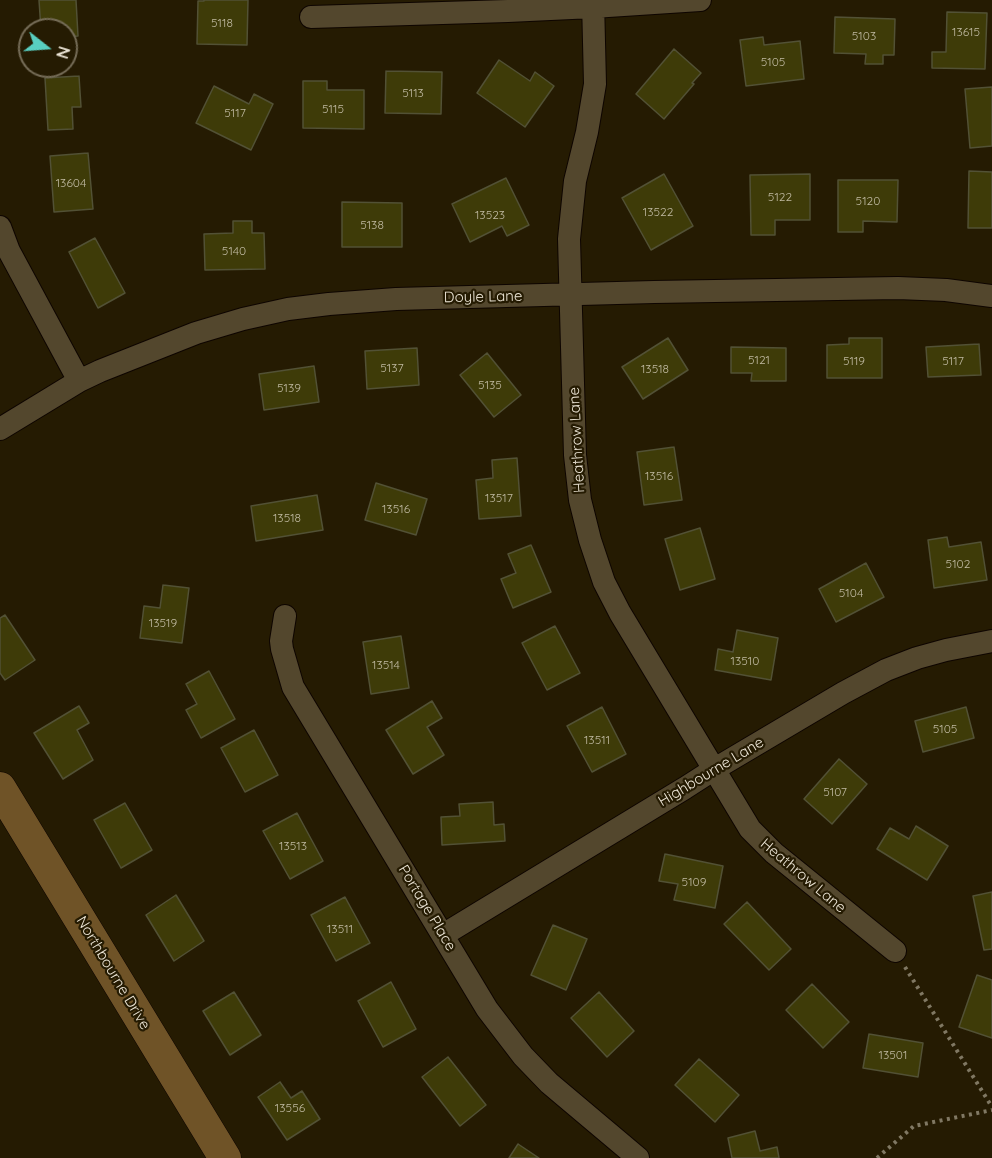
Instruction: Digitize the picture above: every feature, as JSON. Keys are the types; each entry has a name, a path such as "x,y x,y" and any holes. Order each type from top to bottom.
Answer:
{"street":[{"path":"311,17 700,0"},
{"name":"Heathrow Lane","path":"593,4 595,84 587,132 575,181 569,239 575,455 580,500 590,540 604,582 620,613 750,829 774,853 895,951"},
{"path":"0,227 9,251 79,381"},
{"name":"Doyle Lane","path":"0,429 79,381 100,371 196,333 288,309 396,299 654,292 898,288 946,290 992,296"},
{"name":"Portage Place","path":"285,616 282,649 294,687 487,1009 523,1056 549,1083 638,1158"},
{"name":"Highbourne Lane","path":"443,935 843,693 886,670 917,658 992,641"},
{"name":"Northbourne Drive","path":"0,788 225,1158"}],"path":[{"path":"877,1158 914,1126 992,1109 895,951"}],"building":[{"path":"39,0 76,0 77,18 40,18"},
{"path":"248,0 247,45 197,44 198,1"},
{"path":"947,12 987,13 985,69 932,68 932,52 946,52"},
{"path":"835,17 895,19 894,55 883,55 883,64 865,64 866,54 834,53"},
{"path":"763,37 764,45 800,41 804,79 746,86 740,40"},
{"path":"674,49 701,73 664,119 636,94"},
{"path":"499,60 530,81 535,72 554,86 525,127 477,93"},
{"path":"386,71 442,72 441,114 385,113"},
{"path":"78,76 81,107 72,107 73,129 48,130 45,78 78,78"},
{"path":"303,81 327,81 327,90 364,90 364,129 303,128"},
{"path":"214,86 249,104 254,94 273,104 251,150 196,123"},
{"path":"992,87 992,146 970,148 965,89"},
{"path":"88,153 93,209 54,212 50,156"},
{"path":"969,171 992,172 992,228 968,228"},
{"path":"664,174 693,226 651,250 622,198"},
{"path":"810,174 810,220 775,220 775,235 751,235 750,175"},
{"path":"506,178 529,225 507,236 502,226 470,242 452,204"},
{"path":"838,180 898,180 897,222 863,221 863,232 838,232"},
{"path":"342,202 402,203 402,247 342,247"},
{"path":"233,221 252,221 252,233 264,233 265,269 205,270 204,234 233,233"},
{"path":"95,238 125,293 98,308 69,252"},
{"path":"668,338 688,370 643,399 622,367"},
{"path":"849,338 882,338 882,378 827,378 827,345 849,344"},
{"path":"979,344 981,375 928,377 926,347"},
{"path":"731,347 786,348 786,381 751,381 752,373 731,373"},
{"path":"417,348 419,385 367,389 365,351"},
{"path":"487,353 521,395 494,417 460,375"},
{"path":"314,366 319,402 264,410 259,374"},
{"path":"674,447 682,500 644,505 637,452"},
{"path":"517,458 521,516 479,519 476,480 493,478 492,460"},
{"path":"376,483 427,499 416,535 365,520"},
{"path":"317,495 323,530 256,541 251,506"},
{"path":"700,528 715,579 680,590 665,539"},
{"path":"947,537 949,547 981,542 987,580 934,588 928,540"},
{"path":"531,545 551,592 513,608 501,579 516,573 508,554"},
{"path":"866,563 884,597 836,622 819,589"},
{"path":"163,585 189,588 182,643 140,638 144,606 160,608"},
{"path":"5,615 35,660 5,680 0,673 0,618"},
{"path":"555,626 580,673 547,690 522,643"},
{"path":"737,630 778,638 771,680 715,670 718,649 733,652"},
{"path":"401,636 409,688 371,694 363,642"},
{"path":"209,671 235,719 201,738 186,710 197,704 186,684"},
{"path":"432,701 442,718 427,727 444,755 413,774 386,730"},
{"path":"79,706 89,723 77,730 93,760 63,779 34,733"},
{"path":"602,707 626,754 592,772 567,726"},
{"path":"966,707 974,738 923,752 915,721"},
{"path":"254,730 278,775 245,792 221,748"},
{"path":"839,759 867,784 832,824 804,799"},
{"path":"493,802 494,825 504,824 505,841 442,845 441,817 460,816 459,804"},
{"path":"125,803 152,850 121,868 94,820"},
{"path":"297,813 323,861 290,879 263,831"},
{"path":"916,826 948,846 927,880 877,849 890,828 909,839"},
{"path":"665,854 723,866 715,908 674,900 678,884 659,881"},
{"path":"992,892 992,949 984,950 973,896"},
{"path":"176,895 204,941 174,961 146,915"},
{"path":"345,897 370,943 336,961 311,915"},
{"path":"747,902 791,949 769,970 724,924"},
{"path":"553,925 587,939 566,990 531,975"},
{"path":"977,975 992,980 992,1038 959,1027"},
{"path":"391,982 416,1029 383,1047 358,1001"},
{"path":"812,984 849,1022 823,1048 786,1010"},
{"path":"234,992 261,1035 230,1055 203,1011"},
{"path":"599,992 634,1031 607,1057 571,1018"},
{"path":"869,1034 923,1043 918,1077 863,1068"},
{"path":"448,1057 486,1105 460,1126 422,1077"},
{"path":"699,1059 739,1095 715,1122 675,1085"},
{"path":"280,1082 291,1098 302,1091 320,1119 287,1140 258,1097"},
{"path":"755,1131 760,1151 777,1147 779,1158 732,1158 728,1138"},
{"path":"518,1144 539,1158 509,1158"}]}
